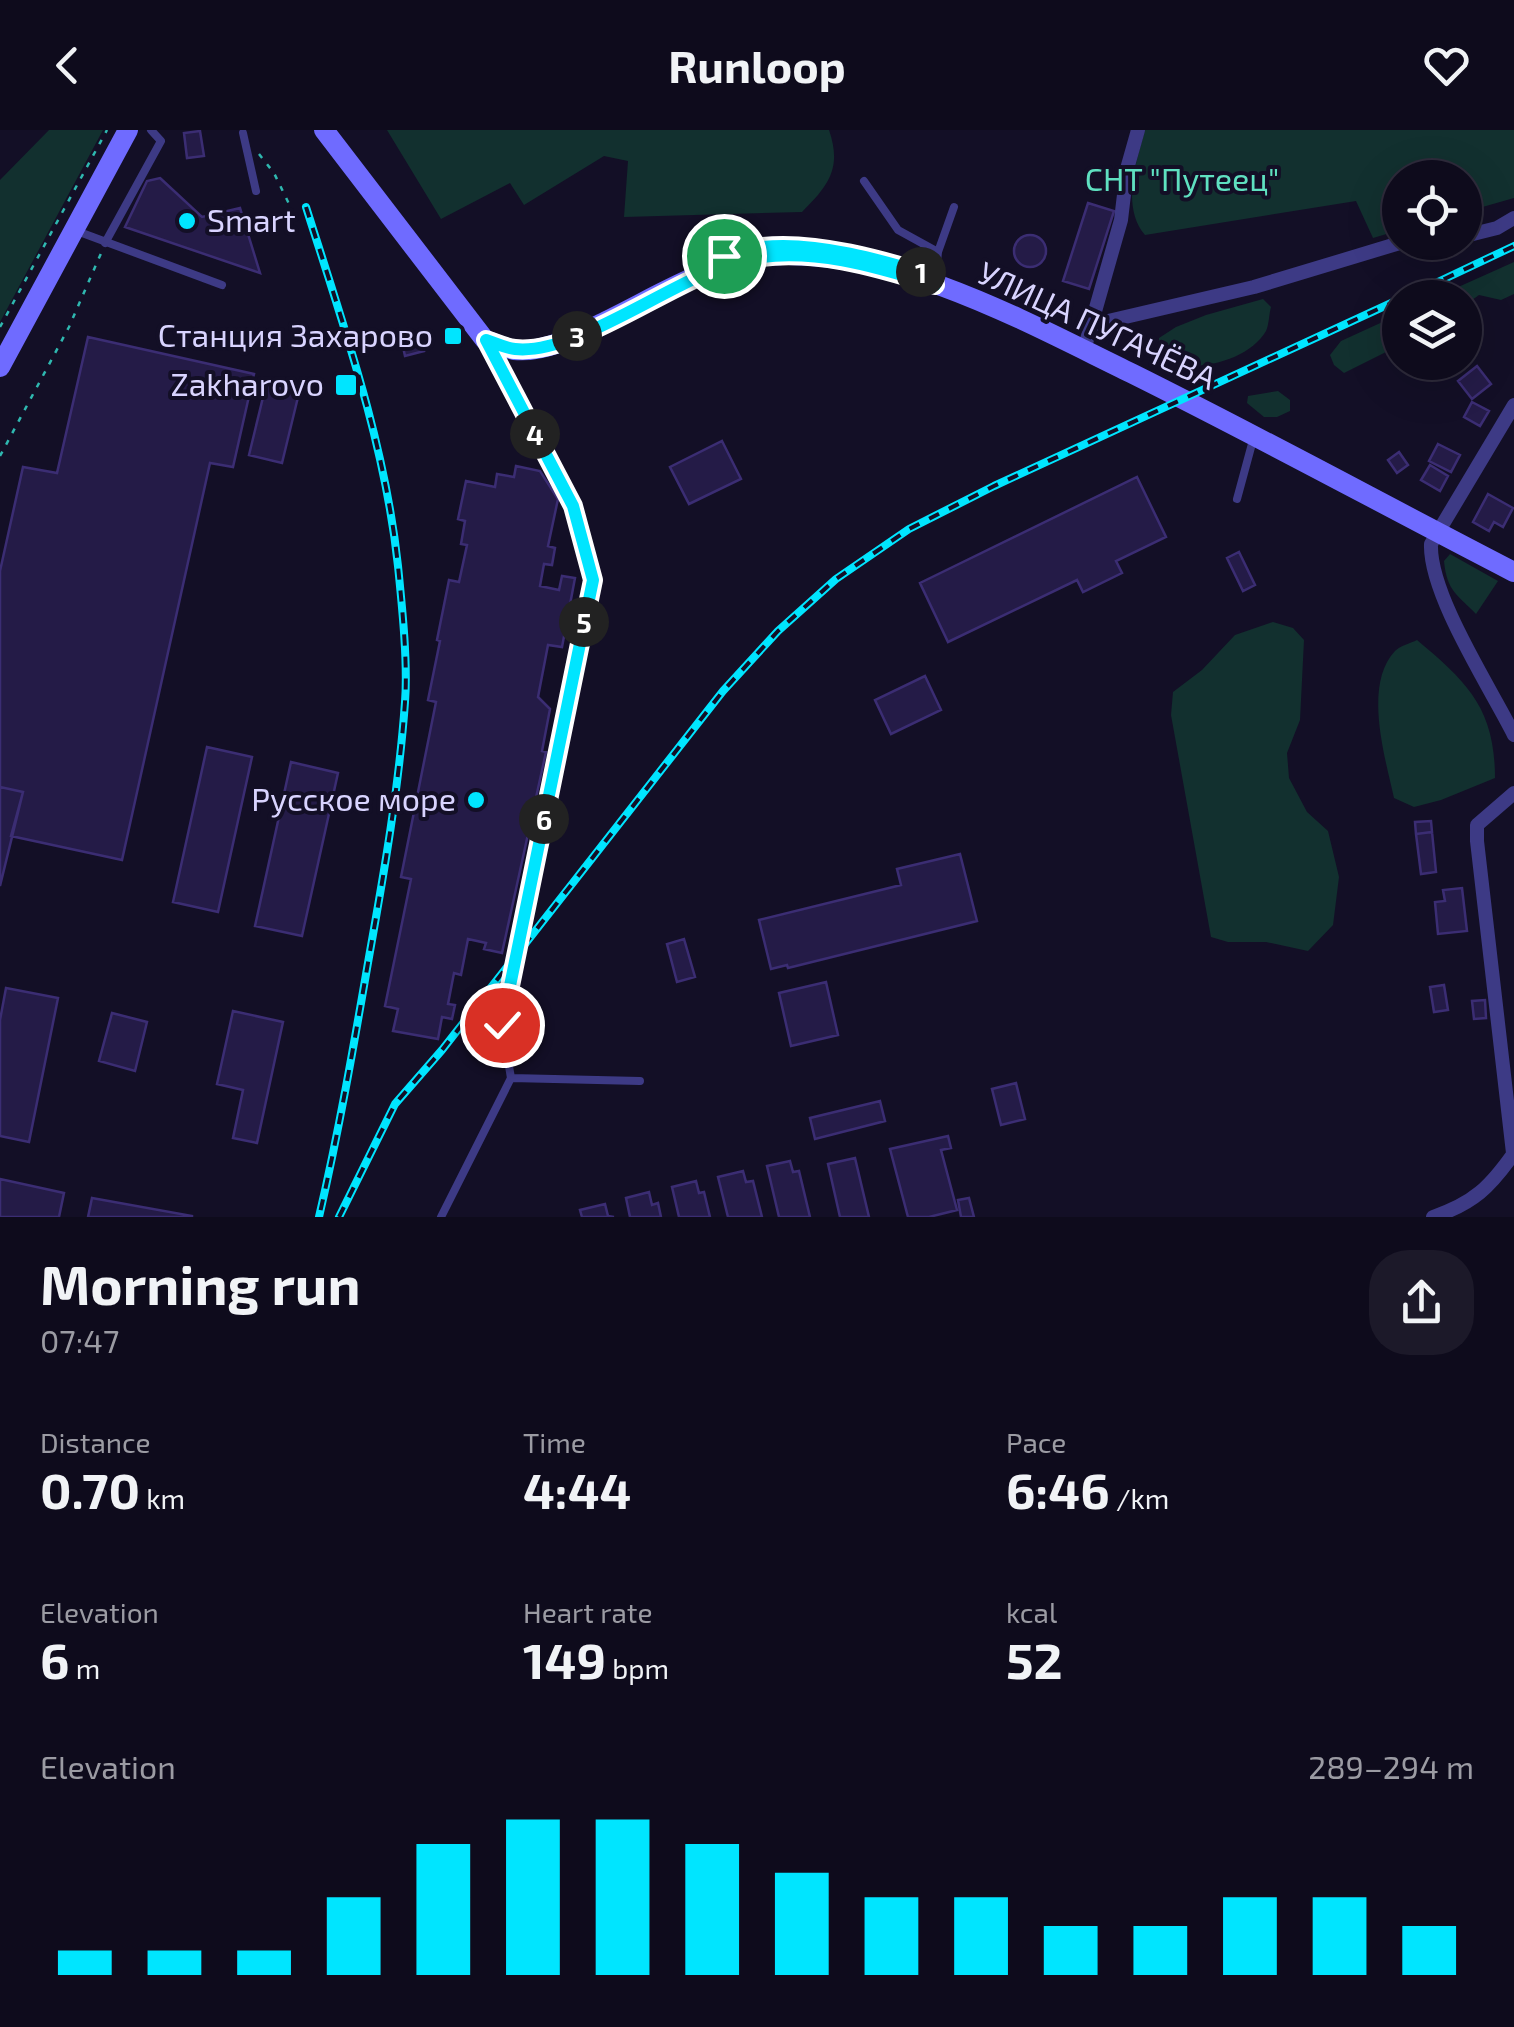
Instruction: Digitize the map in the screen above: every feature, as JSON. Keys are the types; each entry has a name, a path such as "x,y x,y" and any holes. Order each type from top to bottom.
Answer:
{"street":[{"path":"0,367 128,130"},
{"path":"324,130 377,207 486,340"},
{"path":"1084,350 1121,220 1126,169 1138,130"},
{"path":"1482,232 1514,218"},
{"path":"1092,326 1254,288 1382,248"},
{"name":"УЛИЦА ПУГАЧЁВА","path":"486,340 513,350 538,348 578,335 707,272 744,260 781,254 835,258 968,296 1254,434 1514,572"},
{"path":"1514,405 1431,544 1442,594 1514,734"},
{"path":"1433,1217 1488,1190 1514,1153 1477,825 1514,793"}],"lane":[{"path":"105,243 160,141 151,130"},
{"path":"244,133 256,191"},
{"path":"864,181 898,230 938,252"},
{"path":"935,285 938,252 954,207"},
{"path":"74,230 222,285"},
{"path":"441,1217 511,1078 502,1025 593,580 573,506 486,340"},
{"path":"1237,498 1254,434"},
{"path":"511,1078 640,1080"}],"path":[{"path":"0,327 108,130"},
{"path":"244,133 274,174 291,208"},
{"path":"0,456 69,327 105,243"}],"green space":[{"path":"49,130 103,130 0,322 0,180"},
{"path":"387,130 829,130 834,155 826,184 802,212 624,217 628,161 604,156 524,205 510,183 441,219"},
{"name":"СНТ \"Путеец\"","path":"1145,130 1514,130 1514,198 1482,207 1482,160 1382,160 1382,235 1373,238 1356,201 1145,235 1132,198"},
{"path":"1514,262 1514,294 1501,300 1482,296 1482,280 1474,280"},
{"path":"1263,299 1271,307 1267,329 1246,351 1202,365 1186,366 1159,359 1159,338 1176,327"},
{"path":"1382,322 1382,354 1344,373 1330,355 1341,341"},
{"path":"1278,391 1290,400 1290,411 1277,417 1264,417 1247,403 1248,396"},
{"path":"1450,554 1498,581 1476,614 1448,580 1444,561"},
{"path":"1273,622 1293,628 1304,640 1300,720 1287,753 1289,778 1307,812 1328,831 1339,877 1333,925 1308,951 1211,937 1171,715 1173,692 1202,670 1235,635"},
{"path":"1417,640 1475,698 1490,733 1495,778 1414,807 1394,798 1378,702 1385,665 1397,649"}],"building":[{"path":"200,131 204,156 187,158 184,133"},
{"path":"160,178 202,217 240,208 260,273 125,227 147,181"},
{"path":"1088,203 1114,211 1089,289 1063,281"},
{"path":"1030,235 1042,239 1046,251 1042,263 1030,267 1018,263 1014,251 1018,239"},
{"path":"420,334 424,351 405,356 401,338"},
{"path":"88,337 254,374 233,467 210,463 122,860 11,836 23,792 0,787 0,571 23,467 57,473"},
{"path":"1482,372 1491,384 1472,399 1458,381 1482,380"},
{"path":"266,385 299,393 282,463 249,455"},
{"path":"1472,402 1489,411 1480,426 1464,417"},
{"path":"722,441 741,479 689,504 670,467"},
{"path":"1438,444 1460,455 1451,472 1429,461"},
{"path":"1399,452 1408,465 1397,473 1388,460"},
{"path":"1430,465 1448,476 1440,491 1421,480"},
{"name":"Русское море","path":"516,466 540,471 558,499 548,546 555,548 552,565 544,564 540,586 559,590 562,576 575,578 562,647 548,645 538,697 550,709 542,751 546,752 502,953 484,949 486,943 468,939 461,975 454,973 448,1004 455,1005 452,1019 442,1017 438,1039 393,1031 398,1009 385,1006 411,879 401,877 436,702 428,700 440,641 437,640 449,580 459,582 467,545 461,544 465,521 458,519 466,481 495,487 497,474 514,477"},
{"path":"1137,477 1166,537 1116,561 1122,573 1083,592 1077,580 948,642 920,583"},
{"path":"1488,494 1513,508 1503,527 1494,522 1489,531 1473,522"},
{"path":"1239,552 1255,585 1243,591 1227,558"},
{"path":"925,676 941,710 891,734 875,700"},
{"path":"207,747 252,757 218,912 173,902"},
{"path":"291,762 338,773 302,936 255,926"},
{"path":"0,787 23,792 0,886"},
{"path":"1431,821 1432,832 1416,834 1415,822"},
{"path":"1432,832 1436,872 1421,874 1416,834"},
{"path":"960,854 977,921 771,969 759,920 901,885 897,869"},
{"path":"1462,888 1467,931 1438,934 1435,902 1445,901 1443,890"},
{"path":"684,939 695,977 677,982 667,944"},
{"path":"826,982 838,1035 791,1046 779,993"},
{"path":"1444,985 1448,1010 1434,1012 1430,987"},
{"path":"6,988 58,998 29,1142 0,1136 0,1020"},
{"path":"1485,1000 1486,1018 1474,1019 1472,1001"},
{"path":"233,1011 283,1022 257,1143 233,1138 243,1090 217,1084"},
{"path":"112,1013 147,1022 135,1071 99,1061"},
{"path":"1016,1083 1025,1119 1001,1125 992,1089"},
{"path":"880,1101 885,1121 815,1139 810,1118"},
{"path":"948,1136 951,1148 941,1150 957,1210 908,1217 890,1149"},
{"path":"855,1158 869,1217 840,1217 828,1164"},
{"path":"790,1161 793,1172 799,1171 810,1217 779,1217 767,1166"},
{"path":"743,1171 746,1182 753,1181 762,1217 728,1217 718,1177"},
{"path":"0,1179 64,1193 59,1217 0,1217"},
{"path":"696,1181 699,1193 704,1192 710,1217 679,1217 672,1187"},
{"path":"649,1192 652,1205 658,1203 661,1217 630,1217 626,1198"},
{"path":"92,1198 192,1216 192,1217 88,1217"},
{"path":"969,1198 974,1217 961,1217 958,1200"},
{"path":"605,1204 608,1216 614,1217 582,1217 580,1210"}],"railway":[{"path":"306,207 361,384 383,474 398,566 406,670 385,862 319,1217"},
{"path":"1442,280 1514,246"},
{"path":"339,1217 395,1104 442,1050 723,691 778,631 836,579 909,529 994,486 1382,307"}],"place":[{"name":"Smart","path":"187,221"},
{"name":"Станция Захарово","path":"453,336"},
{"name":"Zakharovo","path":"346,385"},
{"name":"Русское море","path":"476,800"}],"route":[{"path":"502,1025 593,580 573,506 486,340 513,350 538,348 578,335 707,272 781,254 835,258 935,285 934,276 878,260 792,246 762,247 724,256"}]}
